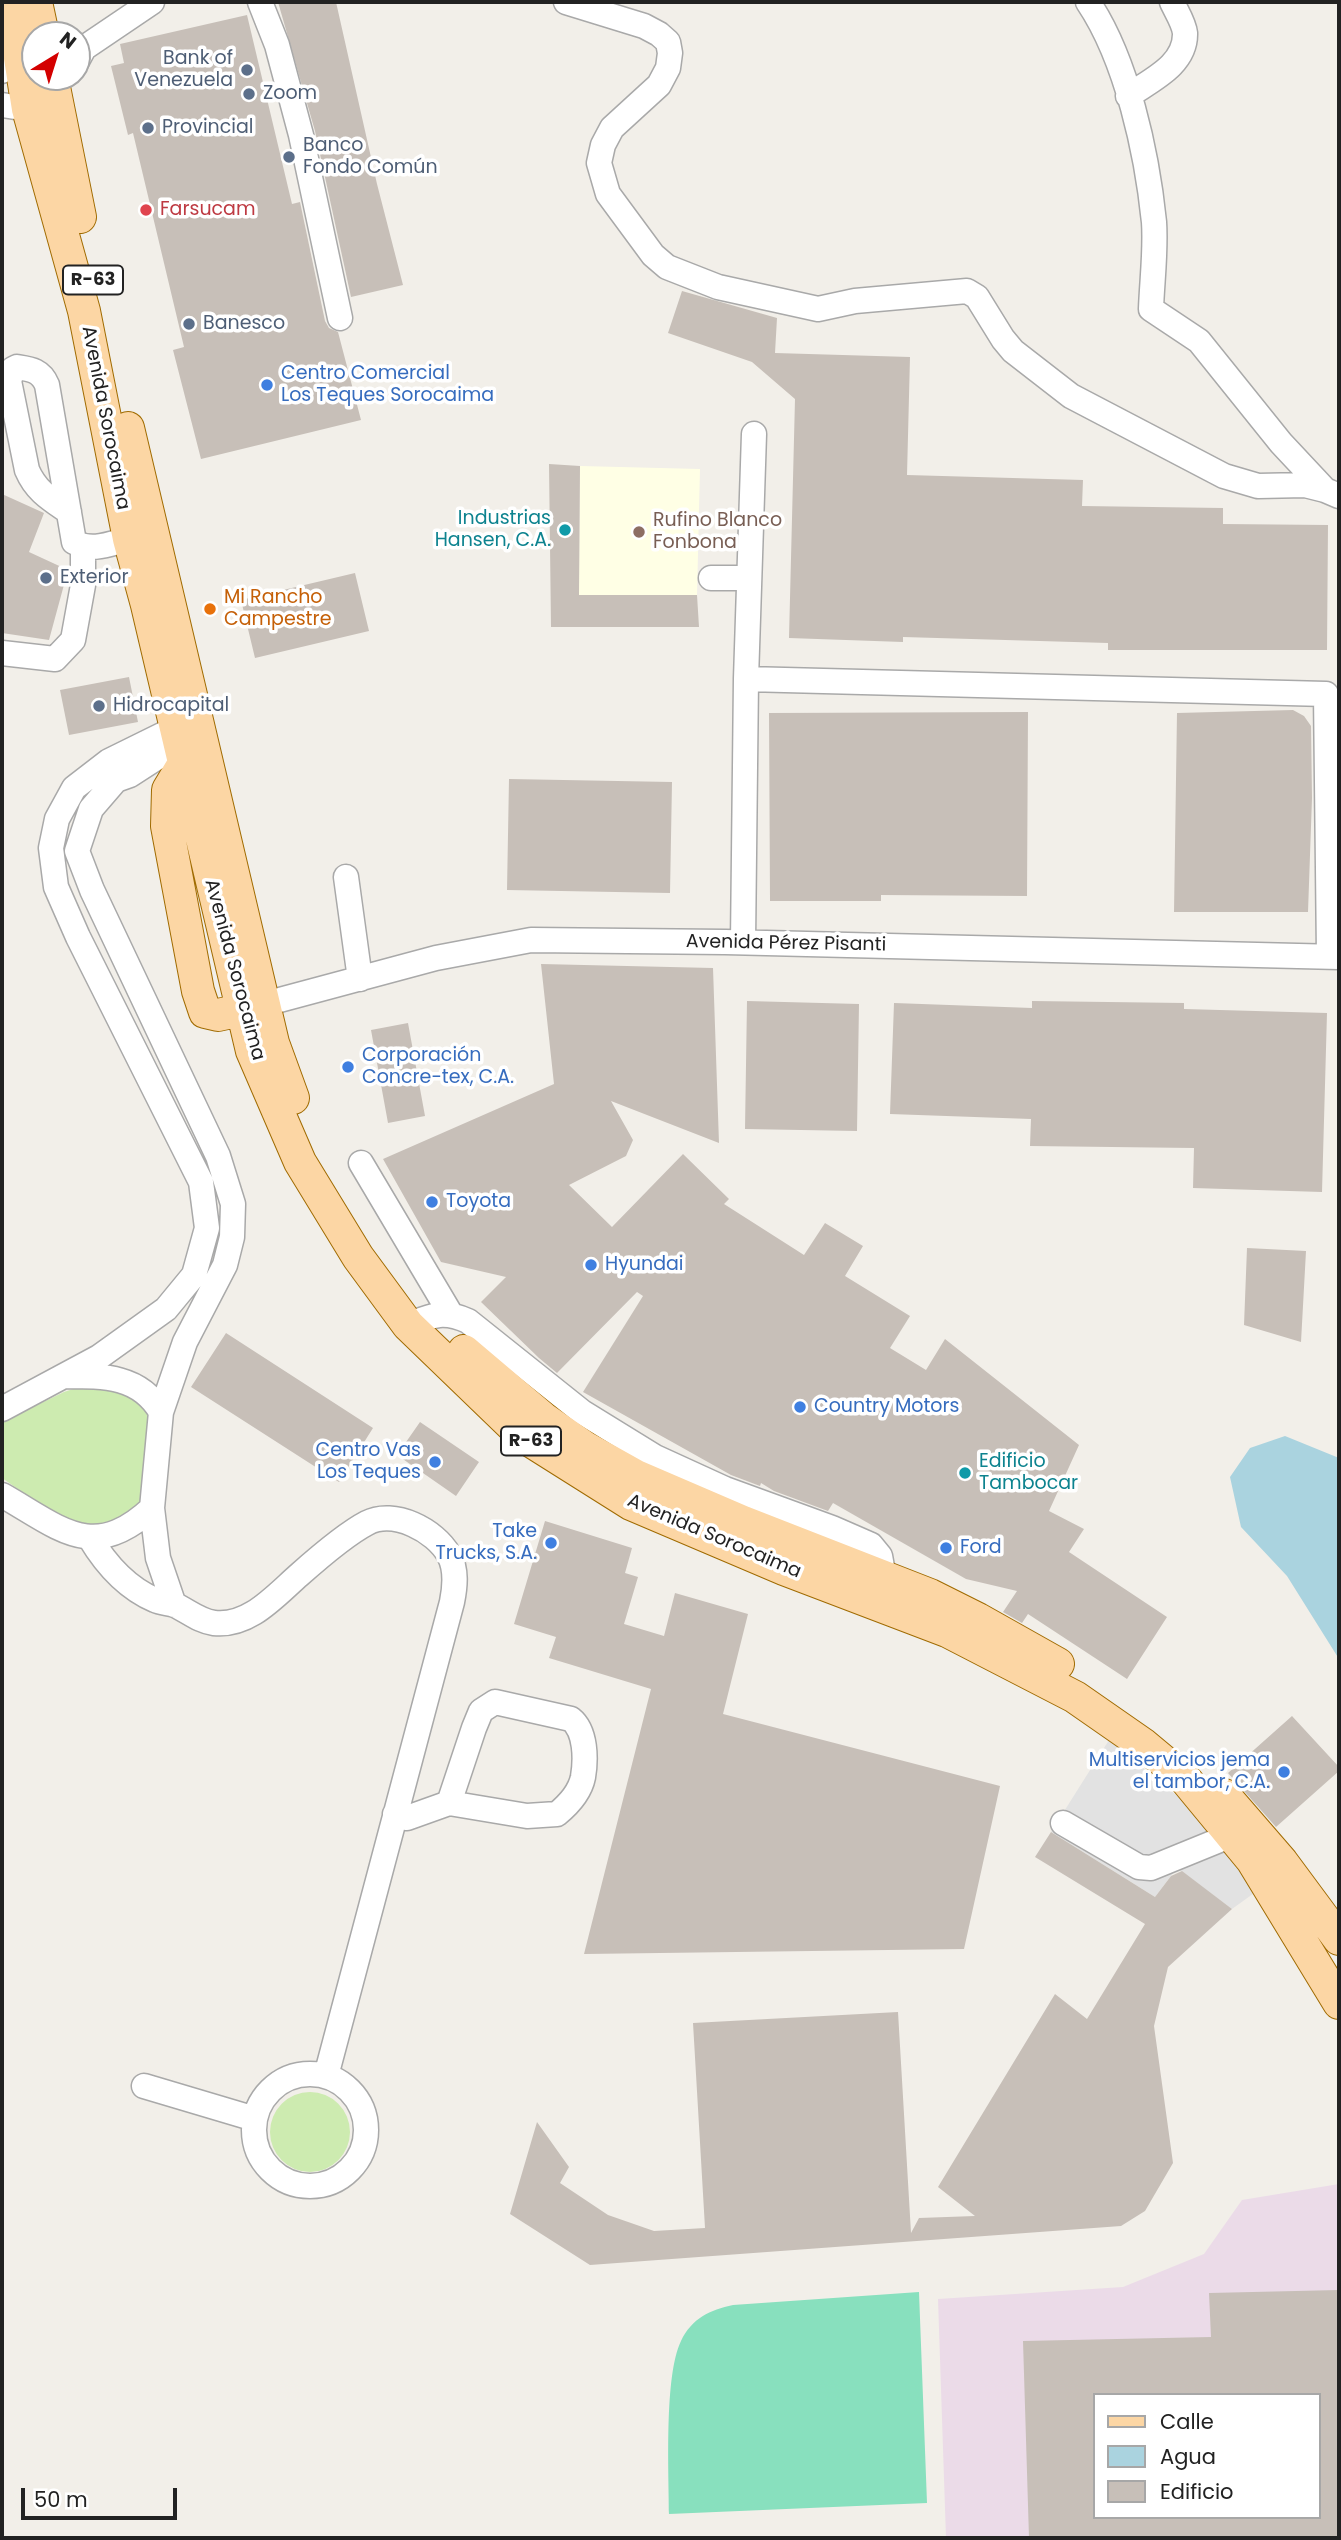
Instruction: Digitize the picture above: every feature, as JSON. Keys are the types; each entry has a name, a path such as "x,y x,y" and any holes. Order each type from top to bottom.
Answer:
{"main road":[{"name":"Avenida Sorocaima","path":"25,21 36,2"},
{"name":"Avenida Sorocaima","path":"42,93 129,539 179,746"},
{"name":"Avenida Sorocaima","path":"42,93 65,151 252,1008 273,1043 297,1108 326,1165 408,1292 523,1436 631,1504 785,1569 947,1631 1081,1689 1151,1725 1339,1939"},
{"path":"179,746 168,790 167,826 198,990 205,1012 218,1015 252,1008"},
{"name":"Avenida Sorocaima","path":"429,1318 475,1362 543,1418 596,1454 687,1500 930,1595 978,1619 1081,1689"},
{"name":"Avenida Sorocaima","path":"1241,1828 1252,1860 1339,2003"}],"street":[{"path":"91,44 152,2"},
{"path":"260,2 277,45 300,135 340,318"},
{"path":"566,2 644,26 668,42 668,68 659,85 612,128 603,145 600,163 608,194 653,255 667,267 718,288 818,309 855,302 967,291 977,297 1013,351 1071,396 1224,476 1258,486 1305,485 1333,493"},
{"path":"1088,2 1102,23 1142,142 1154,224 1151,309 1199,341 1288,451 1333,493"},
{"path":"1128,96 1172,65 1183,46 1185,30 1172,2"},
{"path":"2,71 11,63 21,32"},
{"path":"69,512 41,494 27,470 9,381 13,369 17,367 35,370 44,377 47,384 69,512 74,542 92,548 129,539"},
{"path":"743,942 746,679 754,434"},
{"path":"2,653 55,659 74,640 83,585 83,547"},
{"path":"711,578 749,578"},
{"path":"746,679 1333,693 1334,957"},
{"path":"2,1409 99,1357 166,1309 194,1275 207,1228 201,1182 78,937 56,887 51,848 57,819 74,788 109,761 179,746"},
{"path":"174,1605 158,1558 152,1508 162,1412 185,1342 225,1265 232,1237 233,1204 218,1156 98,902 77,851 91,809 116,780 130,775 179,746"},
{"path":"346,877 360,978"},
{"name":"Avenida Pérez Pisanti","path":"252,1008 436,958 531,940 743,942 1334,957"},
{"path":"361,1163 429,1318"},
{"path":"66,1376 100,1376 123,1380 145,1392 162,1412"},
{"path":"2,1494 68,1532 90,1538 124,1530 152,1508"},
{"path":"90,1538 103,1559 119,1576 155,1600 174,1605 214,1623 238,1621 278,1596 299,1575 367,1524 381,1518 400,1520 434,1536 450,1556 456,1581 452,1602 326,2076"},
{"path":"396,1814 407,1818 449,1804 527,1816 557,1814 571,1801 583,1779 583,1735 578,1725 571,1719 495,1702 481,1711 449,1804"},
{"path":"1063,1823 1139,1867 1151,1868 1241,1828"},
{"path":"307,2074 326,2076 342,2084 355,2097 363,2114 366,2132 362,2150 353,2166 339,2178 322,2185 304,2186 286,2181 271,2170 260,2155 254,2138 254,2119 261,2102 273,2088 289,2078 307,2074"},
{"path":"144,2086 254,2119"}],"shaded area":[{"name":"Rufino Blanco Fonbona","path":"580,466 700,469 697,595 579,595"},
{"path":"1109,1740 1198,1813 1257,1891 1232,1909 1177,1868 1155,1897 1051,1832"},
{"path":"1339,2184 1339,2538 946,2538 938,2299 1123,2287 1204,2254 1242,2200"}],"green space":[{"path":"85,1385 118,1391 147,1409 147,1485 139,1508 117,1527 67,1523 2,1478 2,1422 64,1392"},
{"path":"310,2092 325,2095 338,2104 347,2117 350,2132 347,2147 338,2160 325,2169 310,2172 295,2169 282,2160 273,2147 270,2132 273,2117 282,2104 295,2095"},
{"path":"919,2292 927,2503 669,2514 672,2377 681,2341 696,2321 709,2313 733,2305"}],"water":[{"path":"1285,1436 1339,1458 1339,1659 1287,1576 1241,1527 1230,1477 1250,1448"}],"building":[{"path":"278,2 336,2 403,285 351,297 315,131"},
{"path":"247,15 292,204 300,202 325,321 329,328 338,332 361,420 201,459 173,350 184,347 133,133 128,135 111,66 124,63 120,44"},
{"path":"682,291 777,318 775,353 910,357 907,475 1083,480 1082,506 1223,508 1223,524 1328,525 1327,650 1108,650 1108,643 903,637 903,642 789,638 795,399 752,362 668,333"},
{"name":"Industrias Hansen, C.A.","path":"549,464 580,466 579,595 697,595 699,627 551,627"},
{"path":"2,494 44,513 29,552 68,570 49,640 2,633"},
{"path":"355,573 369,631 255,658 241,600"},
{"name":"Hidrocapital","path":"129,677 138,722 69,735 60,690"},
{"path":"1293,710 1304,716 1311,726 1312,798 1308,912 1174,912 1177,713"},
{"path":"1028,712 1027,896 881,895 881,901 770,901 769,713"},
{"path":"509,779 672,782 670,893 507,890"},
{"path":"541,964 713,968 719,1143 611,1101 633,1140 626,1156 569,1185 612,1227 683,1154 729,1199 724,1204 804,1255 825,1223 863,1246 845,1276 910,1316 890,1348 926,1370 945,1339 1079,1445 1049,1511 1084,1529 1069,1552 1167,1617 1127,1679 1028,1614 1022,1623 1003,1612 1017,1591 966,1579 833,1503 828,1511 774,1491 761,1483 760,1486 731,1475 583,1392 643,1296 637,1292 557,1373 481,1302 506,1277 441,1262 383,1159 554,1084"},
{"path":"747,1001 859,1004 857,1131 745,1129"},
{"path":"1032,1001 1184,1003 1184,1009 1327,1013 1322,1192 1193,1188 1194,1148 1030,1146 1031,1119 890,1114 894,1003 1032,1008"},
{"path":"408,1023 425,1116 388,1123 371,1030"},
{"path":"1247,1248 1306,1251 1301,1342 1244,1325"},
{"path":"226,1333 373,1428 339,1482 191,1387"},
{"path":"420,1422 479,1462 456,1496 397,1455"},
{"path":"545,1521 632,1548 625,1573 638,1577 624,1624 664,1636 675,1593 748,1614 723,1714 1000,1786 964,1949 584,1954 651,1689 549,1658 556,1637 514,1624"},
{"name":"Multiservicios jema el tambor, C.A.","path":"1292,1716 1339,1767 1339,1771 1276,1827 1228,1773"},
{"path":"1051,1832 1155,1897 1171,1876 1182,1871 1232,1909 1168,1967 1154,2026 1173,2163 1145,2211 1121,2226 590,2265 510,2214 537,2122 569,2167 560,2183 608,2215 654,2231 705,2228 693,2023 898,2012 911,2233 919,2218 975,2216 938,2187 1055,1994 1087,2019 1145,1924 1035,1857"},
{"path":"1339,2290 1339,2538 1029,2538 1023,2341 1211,2337 1209,2293"}],"place":[{"name":"Bank of Venezuela","path":"247,70"},
{"name":"Zoom","path":"249,94"},
{"name":"Provincial","path":"148,128"},
{"name":"Banco Fondo Común","path":"289,157"},
{"name":"Farsucam","path":"146,210"},
{"name":"Banesco","path":"189,324"},
{"name":"Centro Comercial Los Teques Sorocaima","path":"267,385"},
{"name":"Industrias Hansen, C.A.","path":"565,530"},
{"name":"Rufino Blanco Fonbona","path":"639,532"},
{"name":"Exterior","path":"46,578"},
{"name":"Mi Rancho Campestre","path":"210,609"},
{"name":"Hidrocapital","path":"99,706"},
{"name":"Corporación Concre-tex, C.A.","path":"348,1067"},
{"name":"Toyota","path":"432,1202"},
{"name":"Hyundai","path":"591,1265"},
{"name":"Country Motors","path":"800,1407"},
{"name":"Centro Vas Los Teques","path":"435,1462"},
{"name":"Edificio Tambocar","path":"965,1473"},
{"name":"Take Trucks, S.A.","path":"551,1543"},
{"name":"Ford","path":"946,1548"},
{"name":"Multiservicios jema el tambor, C.A.","path":"1284,1772"}]}
